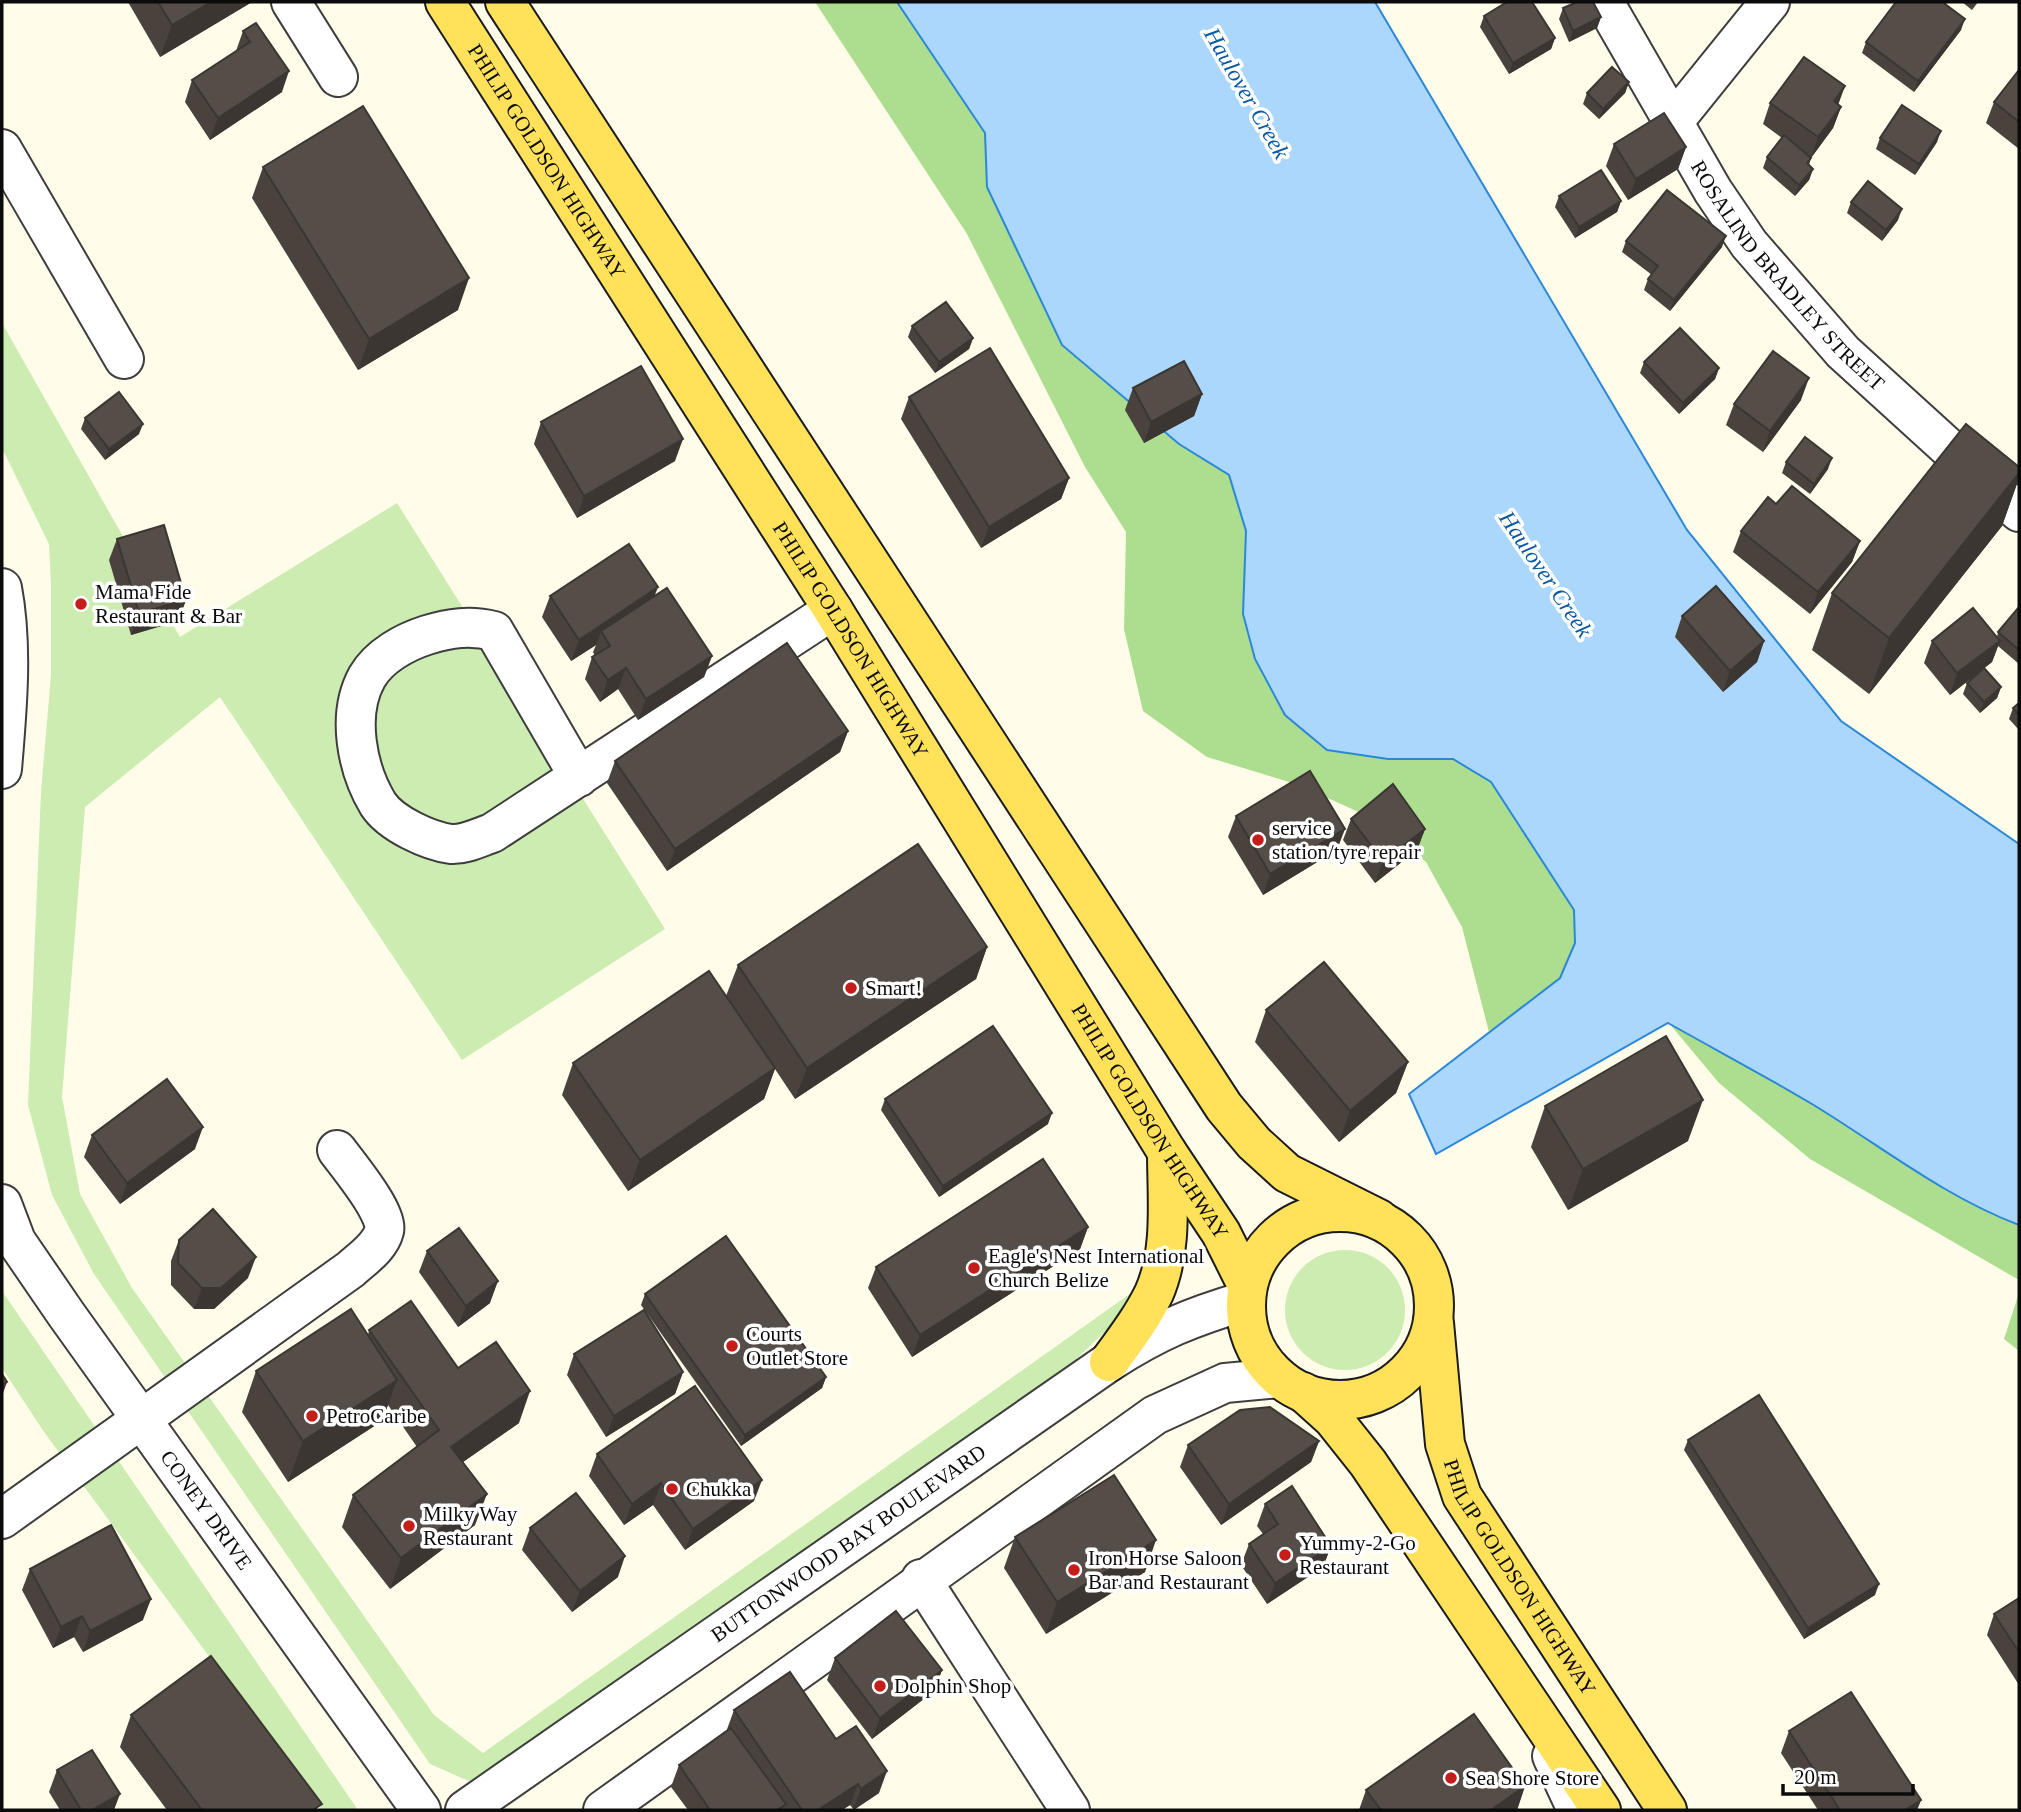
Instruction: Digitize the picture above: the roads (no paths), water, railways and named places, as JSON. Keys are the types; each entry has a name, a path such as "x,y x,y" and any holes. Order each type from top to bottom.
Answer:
{"main road":[{"name":"PHILIP GOLDSON HIGHWAY","path":"445,2 833,610 1167,1152 1221,1233 1246,1293"},
{"path":"505,2 1224,1107 1254,1143 1287,1173 1379,1219 1405,1237 1424,1261 1434,1291 1434,1321 1426,1349 1409,1372 1386,1389 1359,1399 1331,1400 1291,1385"},
{"path":"1109,1362 1141,1318 1155,1290 1165,1252 1167,1152"},
{"path":"1379,1219 1352,1212 1324,1212 1297,1221 1275,1237 1257,1259 1246,1293 1249,1330 1257,1348 1291,1385 1333,1419 1368,1463 1601,1810"},
{"name":"PHILIP GOLDSON HIGHWAY","path":"1434,1321 1446,1444 1462,1496 1667,1810"}],"street":[{"path":"291,2 338,77"},
{"name":"ROSALIND BRADLEY STREET","path":"1604,2 1720,202 1749,244 1798,303 1898,404 2019,512"},
{"path":"1674,121 1770,2"},
{"path":"2,149 124,359"},
{"path":"2,587 6,608 7,701 2,769"},
{"path":"579,777 494,631 474,626 439,631 402,643 368,676 358,707 357,752 379,806 416,835 454,844 492,834 579,777 833,610"},
{"path":"2,1519 351,1269 375,1247 385,1230 383,1215 337,1150"},
{"name":"CONEY DRIVE","path":"2,1204 16,1241 421,1810"},
{"name":"BUTTONWOOD BAY BOULEVARD","path":"465,1810 1109,1362 1155,1333 1246,1293"},
{"path":"603,1810 921,1579 1155,1415 1198,1393 1225,1383 1291,1385"},
{"path":"921,1579 1070,1810"},
{"path":"1527,1700 1577,1810"}],"water":[{"name":"Haulover Creek","path":"897,2 1375,2 1687,530 1841,721 2019,844 2019,1225 1964,1200 1812,1104 1668,1023 1436,1154 1409,1094 1560,978 1575,943 1574,910 1491,782 1453,759 1388,759 1327,750 1285,715 1255,659 1243,614 1246,531 1229,475 1179,444 1062,345 987,187 985,133"}],"place":[{"name":"Mama Fide Restaurant & Bar","path":"81,604"},
{"name":"service station/tyre repair","path":"1258,840"},
{"name":"Smart!","path":"851,988"},
{"name":"Eagle's Nest International Church Belize","path":"974,1268"},
{"name":"Courts Outlet Store","path":"732,1346"},
{"name":"PetroCaribe","path":"312,1416"},
{"name":"Chukka","path":"672,1489"},
{"name":"Milky Way Restaurant","path":"409,1526"},
{"name":"Yummy-2-Go Restaurant","path":"1285,1555"},
{"name":"Iron Horse Saloon Bar and Restaurant","path":"1074,1570"},
{"name":"Dolphin Shop","path":"880,1686"},
{"name":"Sea Shore Store","path":"1451,1778"}]}
